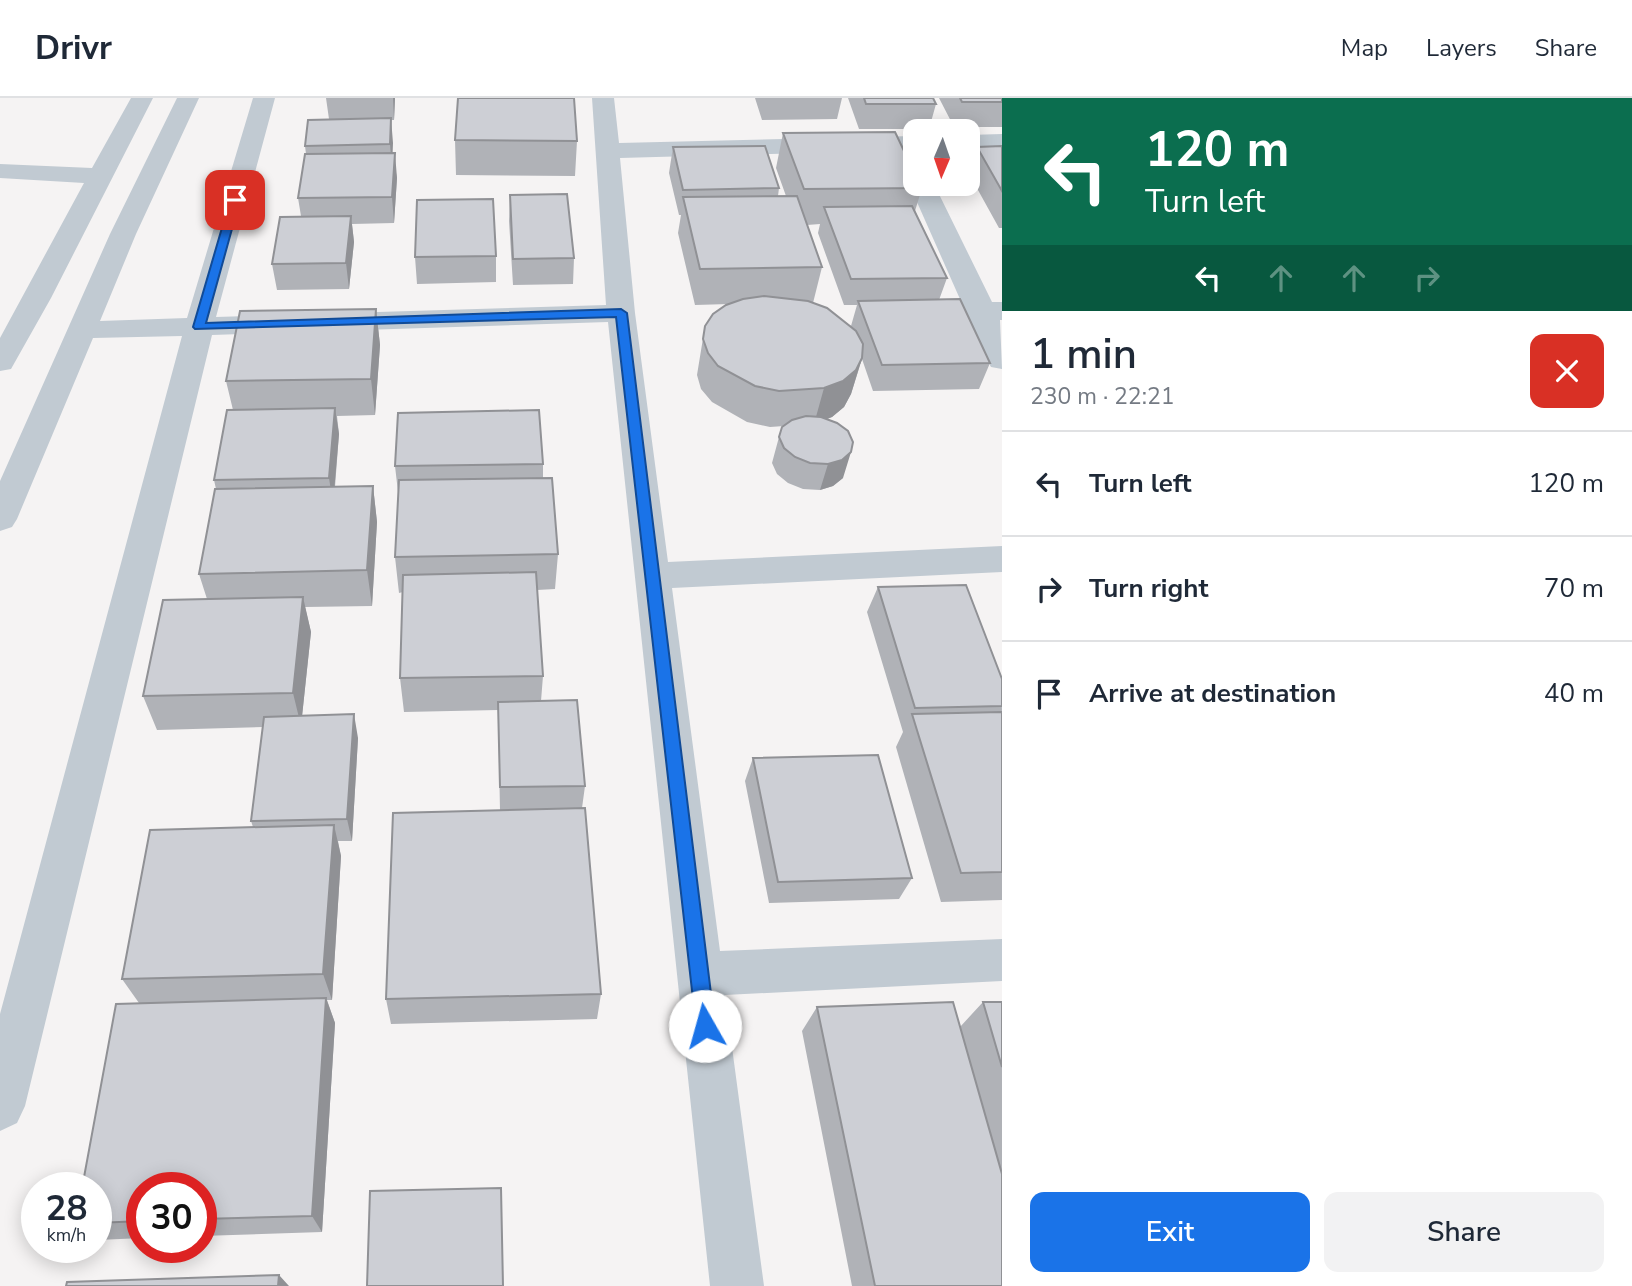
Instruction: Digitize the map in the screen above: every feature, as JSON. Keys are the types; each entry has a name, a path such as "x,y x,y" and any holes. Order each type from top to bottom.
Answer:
{"street":[{"path":"0,362 20,330 142,98"},
{"path":"0,519 123,234 188,98"},
{"path":"0,1106 199,327 264,98"},
{"path":"603,98 621,313 737,1286"},
{"path":"980,142 1002,141"},
{"path":"607,151 903,143"},
{"path":"0,172 99,176"},
{"path":"929,196 992,311 1002,360"},
{"path":"71,231 123,234"},
{"path":"81,330 621,313"},
{"path":"652,576 1002,559"},
{"path":"699,974 1002,960"}],"building":[{"path":"458,98 574,98 577,141 455,140"},
{"path":"864,98 933,98 936,104 866,104"},
{"path":"960,98 1002,98 1002,102 962,102"},
{"path":"391,118 390,144 305,146 308,120"},
{"path":"895,132 903,149 903,188 804,189 783,133"},
{"path":"765,146 779,188 683,190 673,147"},
{"path":"1002,146 1002,191 980,152 980,147"},
{"path":"395,153 392,197 298,198 305,154"},
{"path":"567,194 574,258 513,259 510,195"},
{"path":"797,196 822,267 700,269 683,197"},
{"path":"493,199 496,256 415,257 417,200"},
{"path":"912,206 947,278 851,279 824,207"},
{"path":"351,216 346,263 272,264 280,217"},
{"path":"764,296 808,301 827,308 856,331 863,344 862,358 856,370 843,381 824,388 779,391 755,386 718,366 708,353 703,339 705,326 713,314 726,305"},
{"path":"960,299 990,363 882,365 858,301"},
{"path":"376,309 371,379 226,381 240,311"},
{"path":"335,408 329,478 214,480 227,410"},
{"path":"539,410 543,464 395,466 398,413"},
{"path":"806,416 821,417 848,431 853,442 851,452 842,460 828,464 810,463 795,457 784,448 779,437 782,427 792,420"},
{"path":"552,478 558,554 395,557 399,480"},
{"path":"373,486 367,570 199,574 215,489"},
{"path":"536,572 543,676 400,678 403,575"},
{"path":"966,585 1002,679 1002,706 915,708 878,587"},
{"path":"303,597 293,693 143,696 163,600"},
{"path":"577,700 585,786 500,787 498,702"},
{"path":"1002,712 1002,872 961,873 912,714"},
{"path":"354,714 347,819 251,821 264,717"},
{"path":"878,755 912,878 778,882 753,758"},
{"path":"585,808 601,994 386,999 393,813"},
{"path":"334,825 323,974 122,979 150,830"},
{"path":"326,998 312,1216 217,1219 217,1172 126,1172 126,1222 112,1222 112,1172 85,1172 116,1004"},
{"path":"953,1002 1002,1174 1002,1286 875,1286 817,1007"},
{"path":"983,1002 1002,1002 1002,1067"},
{"path":"501,1188 503,1286 367,1286 370,1191"},
{"path":"279,1275 278,1286 66,1286 67,1282"}],"route":[{"path":"235,200 199,327 621,313 705,1026"}]}
